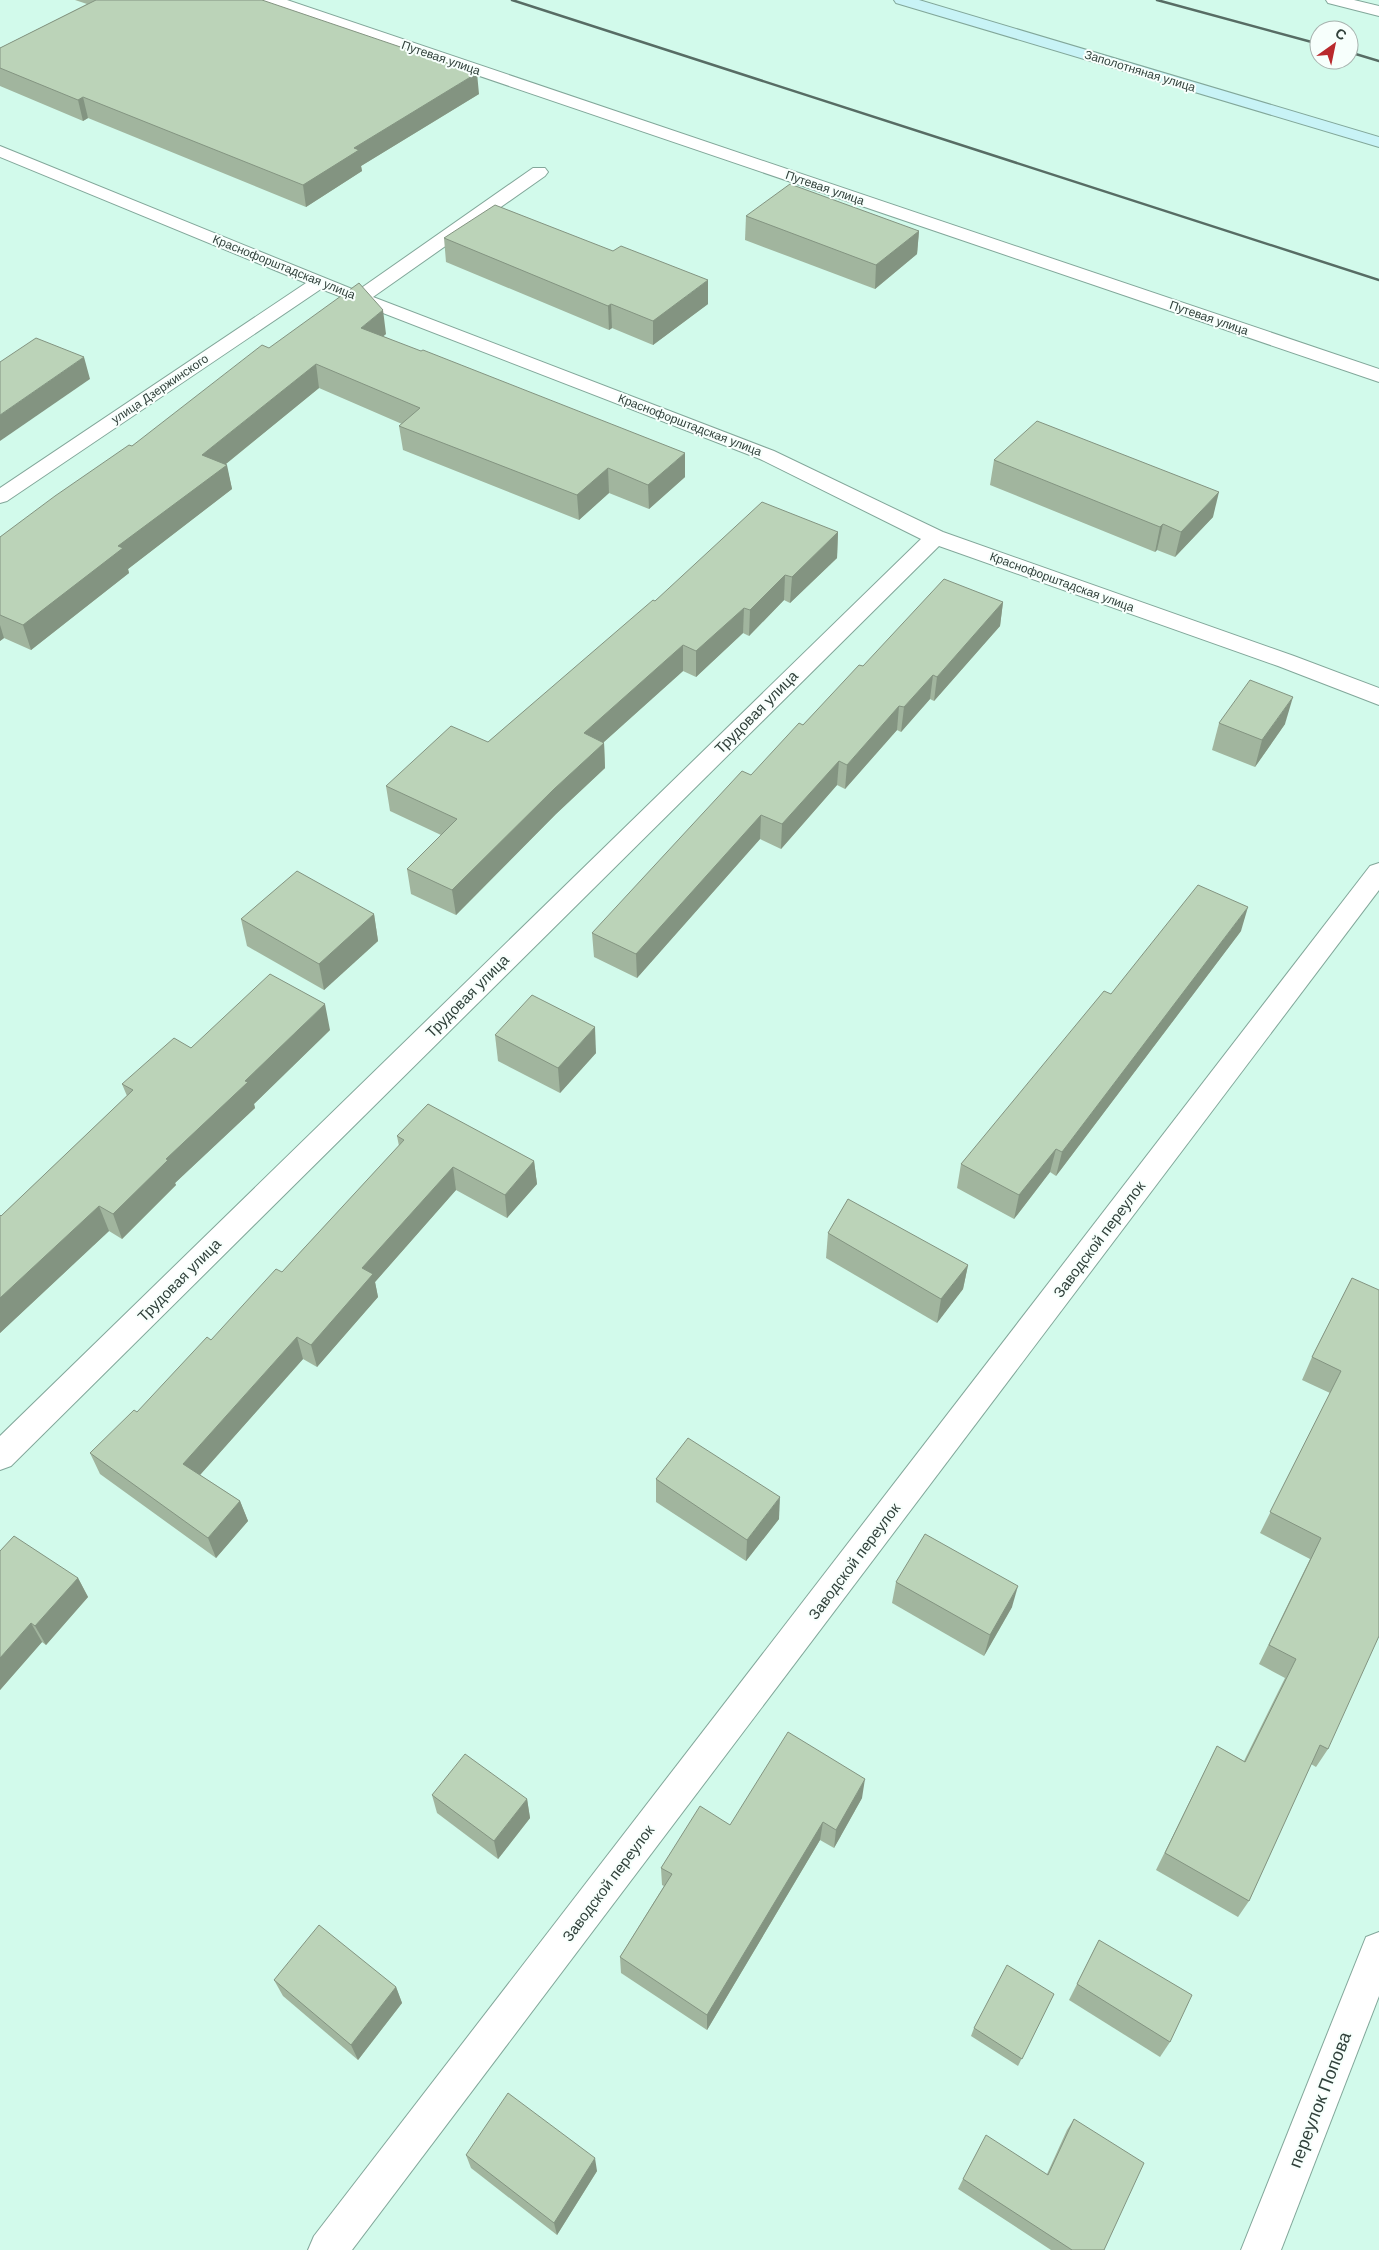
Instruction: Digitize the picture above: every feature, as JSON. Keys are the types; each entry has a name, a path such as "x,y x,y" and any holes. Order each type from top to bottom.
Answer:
{"main road":[{"name":"Заполотняная улица","path":"902,0 1379,142"}],"street":[{"name":"Путевая улица","path":"271,0 1379,376"},
{"path":"1334,0 1379,11"},
{"name":"Краснофорштадская улица","path":"5,157 321,281 359,298 767,455 935,537 1286,661 1379,697"},
{"path":"359,298 539,172"},
{"name":"улица Дзержинского","path":"0,497 321,281"},
{"name":"Трудовая улица","path":"0,1456 935,537"},
{"name":"Заводской переулок","path":"328,2250 1379,872"},
{"name":"переулок Попова","path":"1261,2250 1379,1950"}],"building":[{"path":"96,0 262,0 477,73 354,148 359,150 303,185 83,97 78,100 0,68 0,48"},
{"path":"790,184 919,231 876,265 746,216"},
{"path":"495,205 613,251 621,246 708,280 653,321 611,304 608,306 444,238"},
{"path":"359,283 383,310 361,328 421,351 423,350 685,453 648,485 608,468 577,495 399,426 420,408 316,364 202,455 227,465 118,546 123,548 23,625 0,615 0,537 55,496 129,445 132,446 262,345 269,348"},
{"path":"36,338 84,357 0,415 0,362"},
{"path":"1037,421 1219,492 1181,532 1163,524 1160,527 994,460"},
{"path":"762,502 838,532 792,577 785,575 750,610 744,608 696,651 683,645 584,733 604,743 554,789 452,890 407,869 457,819 386,786 451,726 488,742 653,600 655,601"},
{"path":"944,579 1003,602 937,677 933,675 904,707 899,706 847,765 839,761 782,824 761,815 636,954 592,933 742,771 751,775 799,723 803,725 859,665 863,666"},
{"path":"1250,680 1293,697 1262,740 1219,723"},
{"path":"297,871 374,914 319,964 241,919"},
{"path":"1198,885 1248,907 1062,1152 1056,1149 1019,1195 961,1164 1104,991 1111,994"},
{"path":"270,974 325,1004 245,1081 248,1082 166,1159 168,1160 113,1214 99,1206 0,1298 0,1215 133,1090 122,1084 174,1038 191,1048"},
{"path":"532,995 595,1027 558,1068 495,1035"},
{"path":"428,1104 534,1161 505,1195 453,1167 362,1268 373,1274 311,1345 297,1337 183,1464 240,1501 208,1538 90,1453 134,1410 137,1412 207,1337 211,1340 276,1269 282,1272 404,1140 397,1136"},
{"path":"848,1199 968,1265 941,1299 828,1233"},
{"path":"1352,1278 1379,1290 1379,1636 1328,1749 1320,1745 1249,1901 1165,1853 1217,1746 1245,1762 1296,1659 1269,1645 1321,1538 1270,1512 1341,1371 1312,1357"},
{"path":"688,1438 780,1497 747,1540 656,1479"},
{"path":"925,1534 1018,1586 990,1635 896,1582"},
{"path":"14,1536 78,1578 35,1626 31,1623 0,1658 0,1551"},
{"path":"788,1732 865,1779 836,1830 823,1822 707,2015 620,1957 672,1874 661,1868 700,1806 730,1825"},
{"path":"465,1754 527,1799 494,1841 432,1795"},
{"path":"319,1925 396,1987 351,2045 274,1980"},
{"path":"1099,1940 1192,1995 1170,2042 1077,1984"},
{"path":"1007,1965 1054,1994 1022,2059 974,2028"},
{"path":"508,2093 595,2158 554,2223 466,2155"},
{"path":"1074,2119 1144,2163 1104,2250 1072,2250 963,2179 986,2135 1048,2175"}],"railway":[{"path":"512,0 1379,280"},
{"path":"1157,0 1309,41"},
{"path":"1359,55 1379,61"}]}
